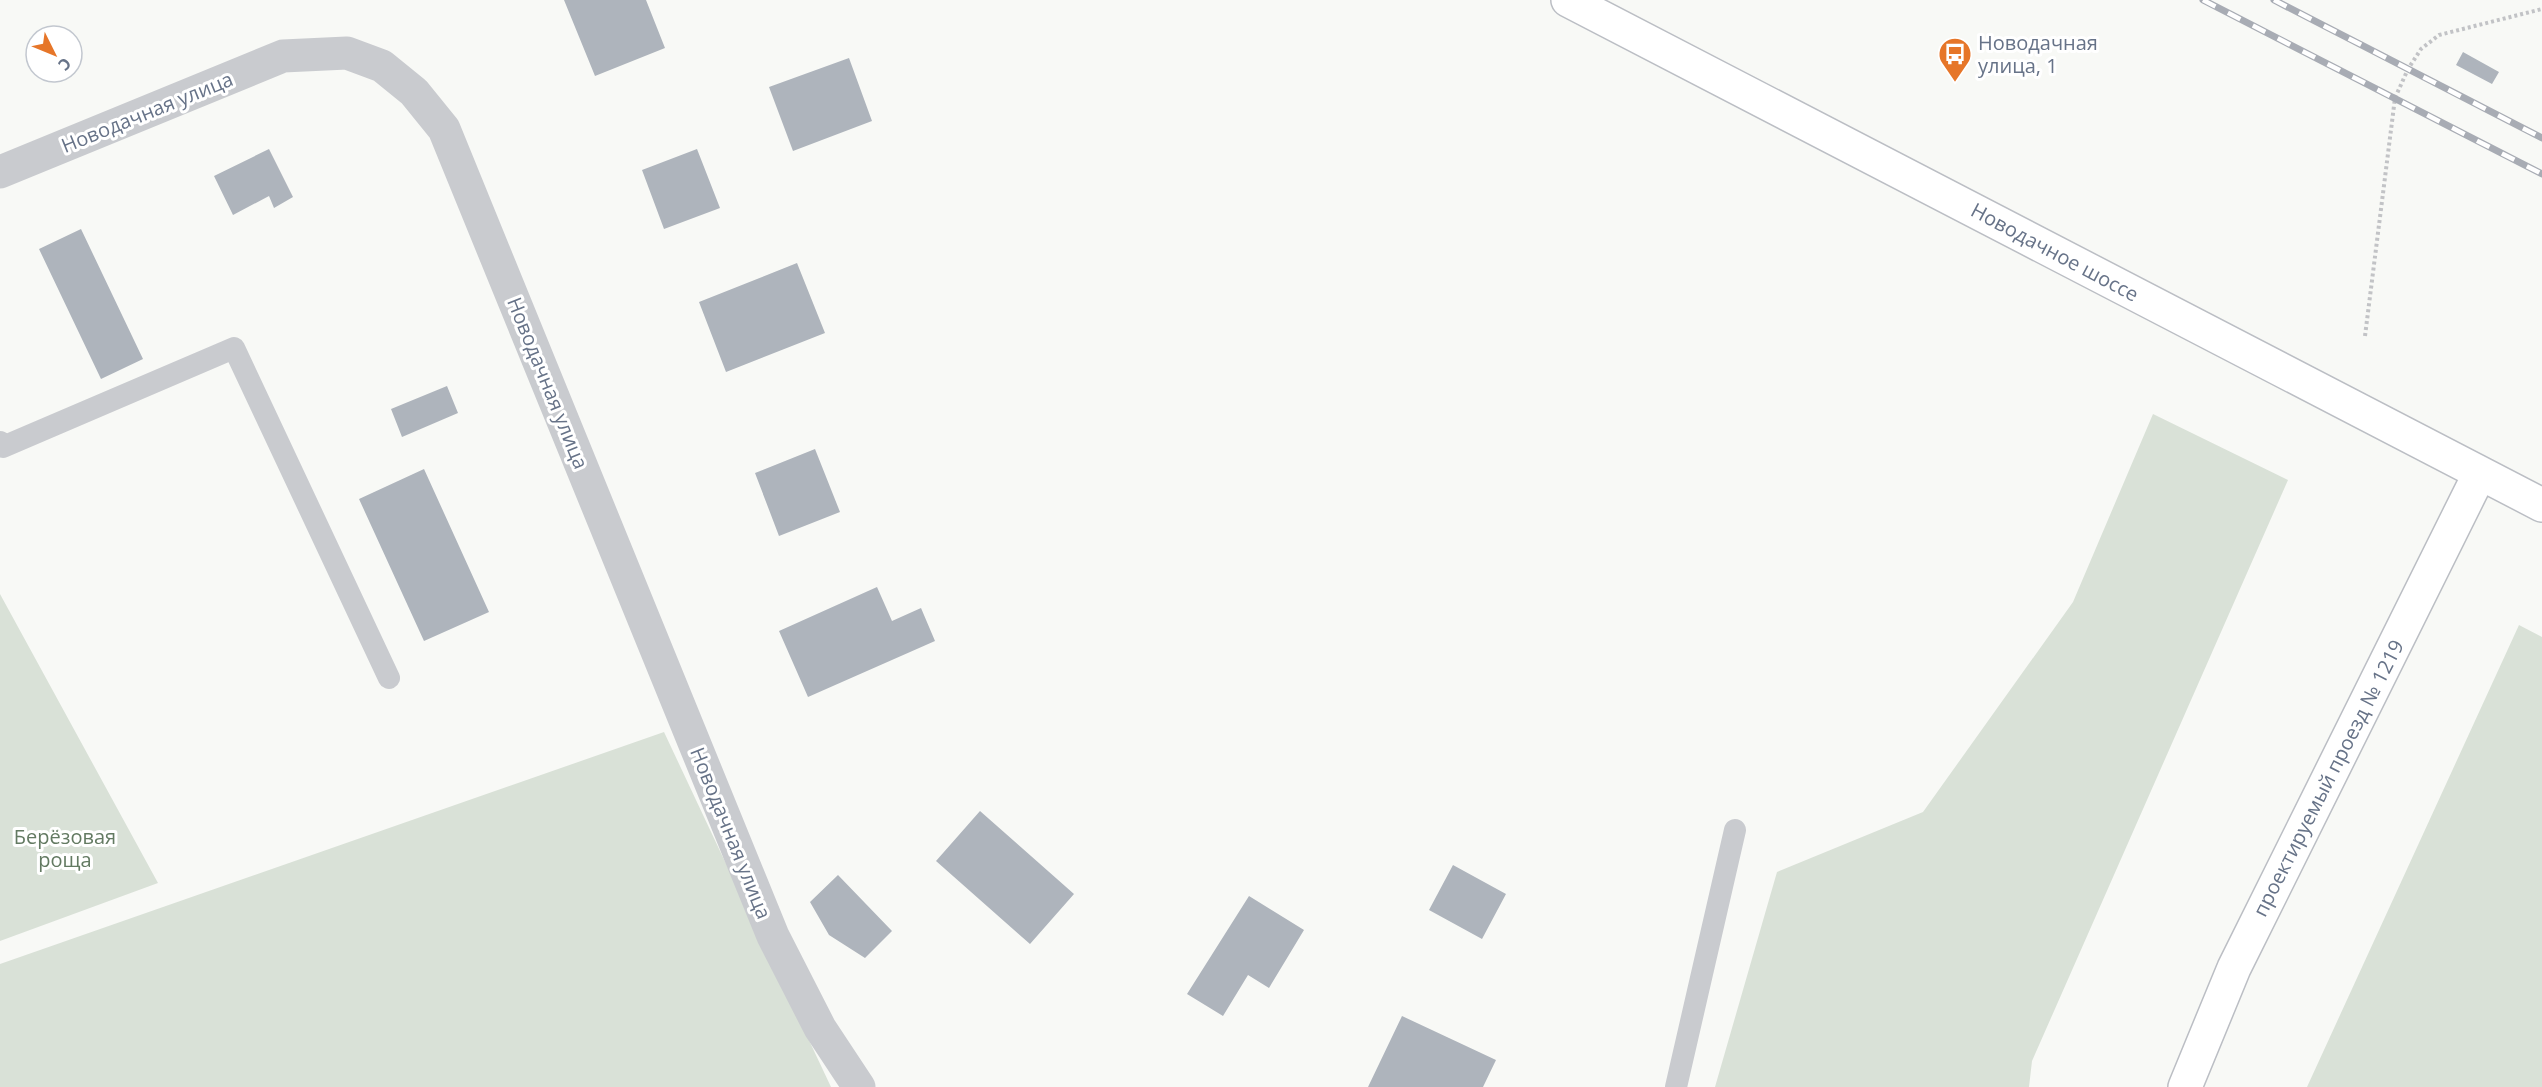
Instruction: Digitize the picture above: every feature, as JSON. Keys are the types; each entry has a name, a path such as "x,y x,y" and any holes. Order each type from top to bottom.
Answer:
{"street":[{"name":"Новодачное шоссе","path":"1568,0 2542,505"},
{"name":"Новодачная улица","path":"0,172 283,56 347,53 382,66 414,92 444,129 773,936 820,1028 859,1087"},
{"name":"проектируемый проезд № 1219","path":"2185,1087 2234,968 2480,473"}],"lane":[{"path":"0,442 3,447 234,348 389,678"},
{"path":"1676,1087 1735,830"}],"path":[{"path":"2365,336 2395,98 2408,69 2421,49 2439,35 2542,9"}],"green space":[{"path":"2153,414 2288,480 2032,1061 2029,1087 1715,1087 1777,872 1923,812 2073,602"},
{"name":"Берёзовая роща","path":"0,594 158,883 0,941"},
{"path":"2519,625 2542,637 2542,1087 2307,1087"},
{"path":"664,732 831,1087 0,1087 0,964"}],"building":[{"path":"564,0 646,0 665,48 595,76"},
{"path":"2463,52 2499,72 2492,84 2456,65"},
{"path":"849,58 872,121 793,151 769,87"},
{"path":"269,149 293,197 274,208 269,196 233,215 214,176"},
{"path":"697,149 720,208 664,229 642,170"},
{"path":"81,229 143,359 101,379 39,249"},
{"path":"797,263 825,333 726,372 699,302"},
{"path":"447,386 458,413 402,437 391,409"},
{"path":"815,449 840,512 779,536 755,473"},
{"path":"424,469 489,612 424,641 359,499"},
{"path":"877,587 892,621 921,608 935,641 808,697 779,631"},
{"path":"980,811 1074,894 1030,944 936,861"},
{"path":"1453,865 1506,894 1482,939 1429,910"},
{"path":"838,875 892,931 865,958 829,935 810,902"},
{"path":"1249,896 1304,930 1269,988 1248,975 1223,1016 1187,994"},
{"path":"1402,1016 1496,1060 1483,1087 1368,1087"}],"railway":[{"path":"2203,0 2542,174"},
{"path":"2274,0 2542,138"}],"place":[{"name":"Новодачная улица, 1","path":"1955,83"}]}
